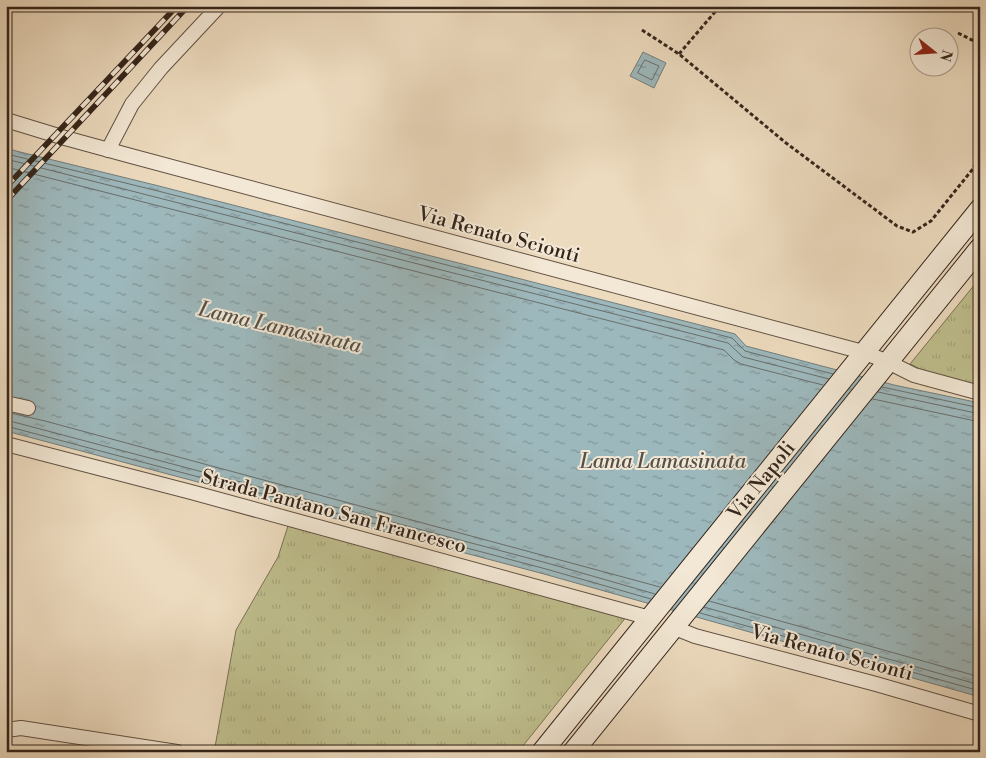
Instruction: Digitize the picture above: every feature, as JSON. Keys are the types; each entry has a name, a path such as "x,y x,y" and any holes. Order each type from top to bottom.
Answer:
{"main road":[{"name":"Via Napoli","path":"542,752 980,208"},
{"name":"Via Napoli","path":"574,752 980,248"}],"street":[{"path":"108,150 132,104 161,68 219,6"},
{"name":"Via Renato Scionti","path":"6,120 980,393"},
{"path":"6,403 28,408"},
{"name":"Strada Pantano San Francesco","path":"6,444 191,492 650,618"},
{"name":"Via Renato Scionti","path":"675,628 695,636 980,714"},
{"path":"6,730 22,728 177,752"}],"path":[{"path":"679,54 720,6"},
{"path":"642,30 679,54 786,144 897,226 913,232 931,221 980,160"},
{"path":"958,33 980,44"}],"green space":[{"path":"980,278 980,387 928,373 910,364"},
{"path":"288,526 627,616 518,752 262,752 215,747 236,630 278,557"}],"water":[{"path":"643,52 666,63 654,88 630,76"},
{"name":"Lama Lamasinata","path":"6,147 735,334 746,346 894,385 980,403 980,697 544,574 6,431"}],"railway":[{"path":"6,187 177,6"},
{"path":"6,201 188,6"}]}
